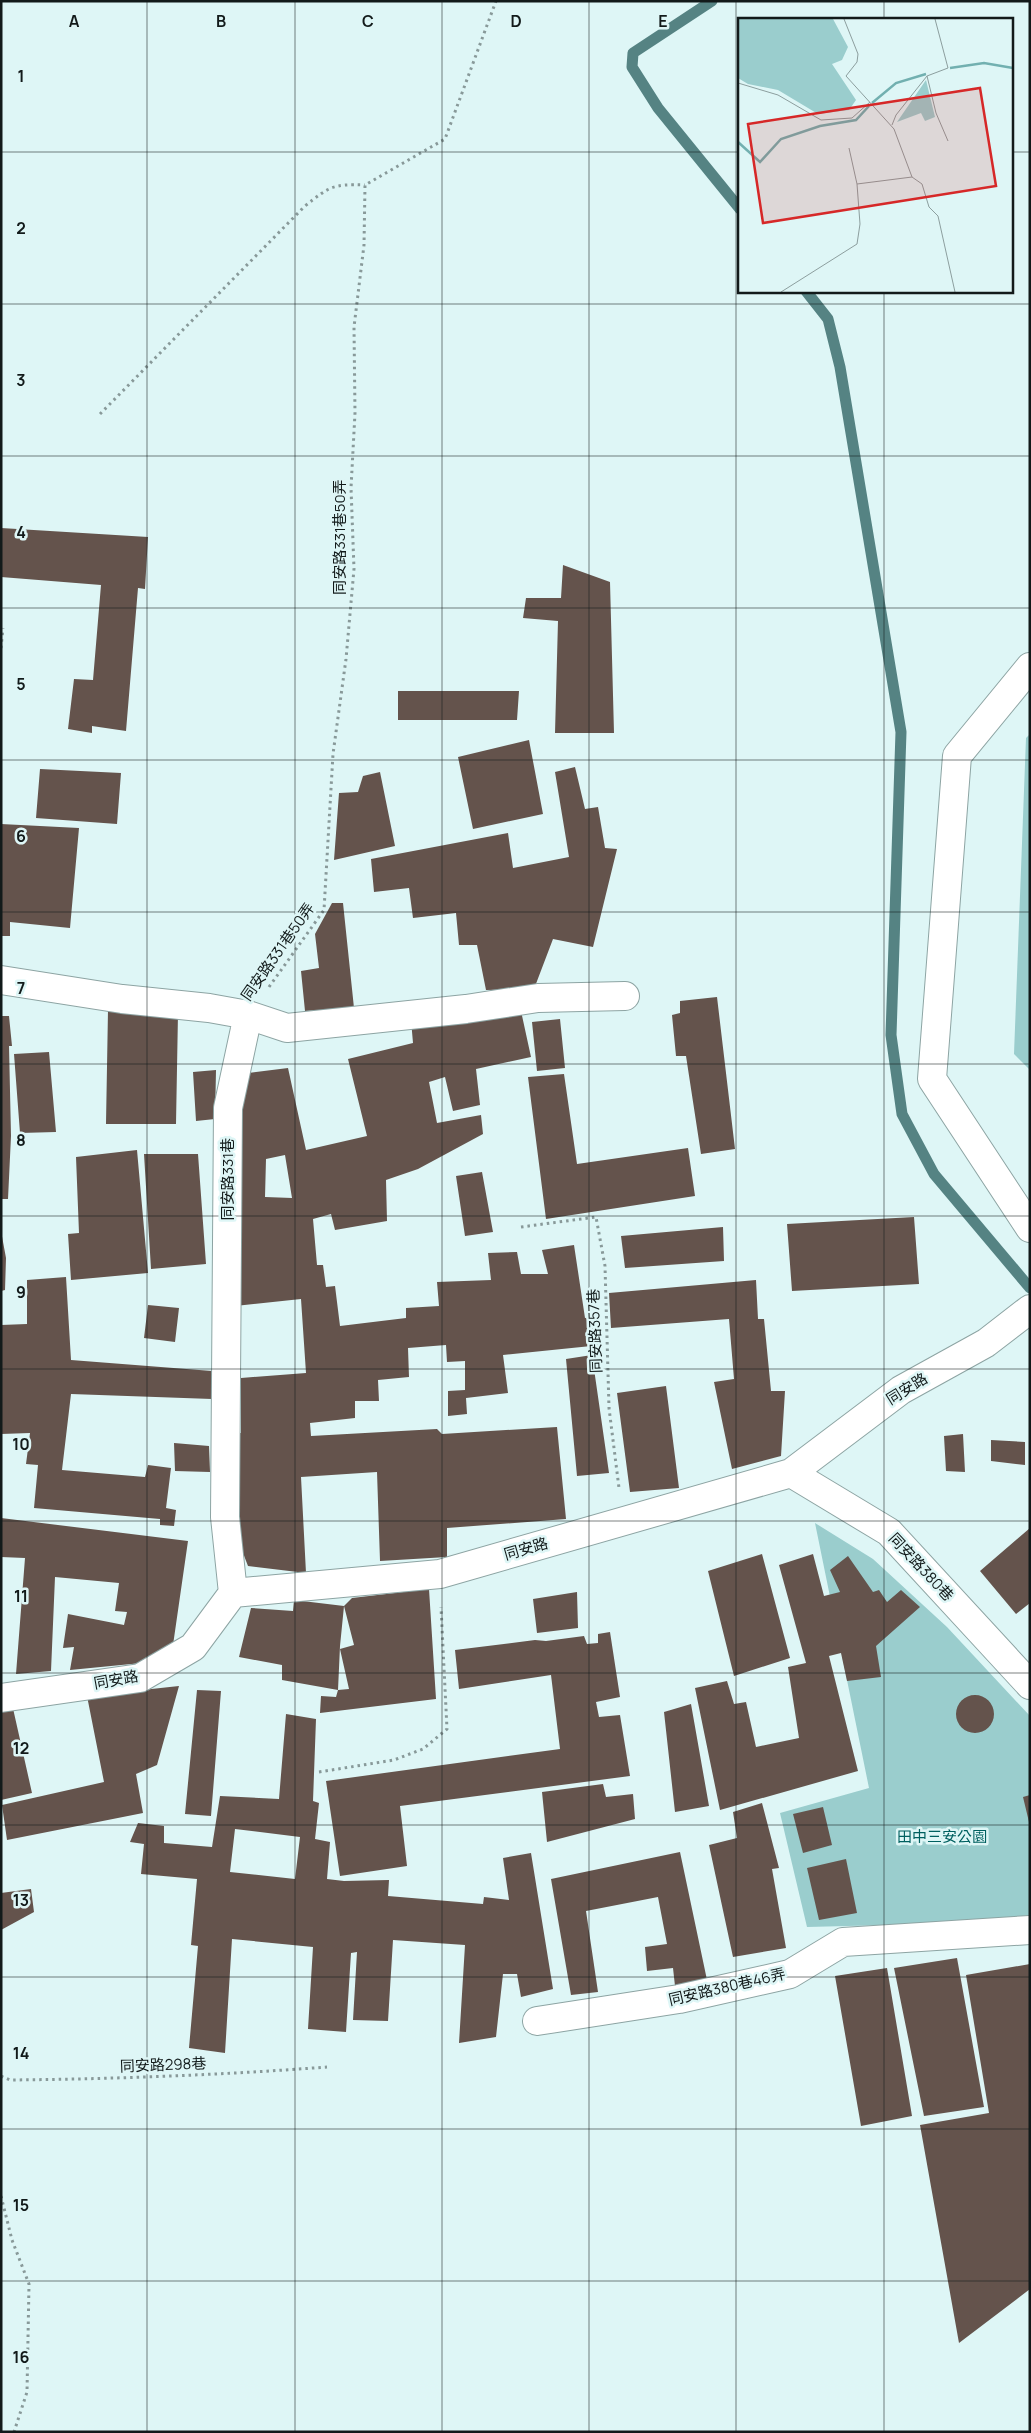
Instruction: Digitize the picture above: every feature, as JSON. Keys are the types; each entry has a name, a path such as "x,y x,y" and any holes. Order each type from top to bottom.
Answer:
{"street":[{"path":"1030,668 957,756 932,1079 1030,1228"},
{"path":"1,980 122,999 209,1008 248,1016 287,1028 466,1009 538,998 625,996"},
{"name":"同安路331巷","path":"232,1593 225,1517 228,1108 248,1016"},
{"name":"同安路","path":"1,1698 140,1678 193,1647 232,1593 440,1574 791,1474 901,1390 986,1343 1030,1309"},
{"name":"同安路380巷","path":"791,1474 889,1532 1030,1686"},
{"name":"同安路380巷46弄","path":"537,2021 679,1998 790,1974 843,1942 1030,1930"}],"path":[{"path":"100,414 305,206 326,189 339,184 365,186 445,139 496,1"},
{"name":"同安路331巷50弄","path":"248,1016 324,910 333,754 346,659 354,569 351,488 355,414 354,327 364,245 365,186"},
{"path":"1,648 3,628"},
{"name":"同安路357巷","path":"521,1227 596,1217 605,1266 609,1408 623,1521"},
{"path":"319,1772 394,1760 423,1749 446,1729 440,1574"},
{"name":"同安路298巷","path":"1,2076 10,2080 90,2079 226,2074 327,2067"},
{"path":"1,2196 12,2240 29,2284 30,2340 27,2392 14,2432"}],"green space":[{"path":"1030,734 1030,1070 1014,1054 1026,738"},
{"name":"田中三安公園","path":"815,1523 873,1559 947,1627 1030,1716 1030,1915 967,1923 807,1927 780,1813 869,1788"}],"building":[{"path":"1,528 148,537 145,589 138,588 126,731 92,726 92,733 68,729 74,679 93,680 101,585 1,577"},
{"path":"563,565 610,582 614,733 555,733 558,621 523,618 526,598 561,598"},
{"path":"398,691 519,691 517,720 398,720"},
{"path":"529,740 543,814 473,829 458,757"},
{"path":"575,767 585,809 598,807 605,848 617,849 593,947 553,939 534,989 486,990 477,945 459,945 456,913 413,918 409,888 374,892 371,859 508,833 513,868 569,857 555,772"},
{"path":"40,769 121,773 117,824 36,818"},
{"path":"380,772 395,846 334,860 339,793 358,792 363,776"},
{"path":"1,824 79,828 70,928 10,922 10,936 1,936"},
{"path":"332,903 343,903 354,1008 305,1011 301,971 319,968 315,934"},
{"path":"717,997 735,1149 701,1154 686,1056 676,1056 672,1015 680,1013 680,1001"},
{"path":"108,1010 178,1013 176,1124 106,1124"},
{"path":"521,1011 531,1057 476,1069 480,1105 453,1111 445,1077 429,1082 437,1123 481,1115 483,1134 418,1169 386,1180 387,1221 335,1230 331,1214 313,1219 317,1265 323,1265 326,1287 335,1286 340,1326 406,1318 406,1308 439,1306 437,1282 491,1280 488,1253 517,1252 521,1274 548,1274 542,1250 574,1245 585,1318 597,1316 601,1345 503,1355 508,1393 466,1398 467,1414 448,1416 448,1391 465,1390 465,1361 447,1362 446,1345 408,1348 409,1377 378,1380 379,1401 355,1401 355,1418 310,1423 311,1436 437,1429 442,1434 557,1427 566,1519 447,1528 447,1557 380,1561 377,1472 301,1477 306,1573 248,1566 236,1535 234,1433 241,1433 241,1378 306,1373 301,1299 235,1306 241,1074 288,1068 306,1150 367,1136 348,1059 413,1043 411,1020","holes":["285,1155 292,1198 265,1197 266,1159"]},
{"path":"1,1016 9,1016 12,1046 9,1046 11,1136 8,1199 1,1199"},
{"path":"560,1019 565,1068 537,1071 532,1022"},
{"path":"49,1052 56,1132 20,1133 14,1054"},
{"path":"216,1070 215,1119 196,1121 193,1072"},
{"path":"564,1074 577,1164 688,1148 695,1196 546,1219 528,1077"},
{"path":"137,1150 148,1273 71,1280 68,1234 79,1233 76,1157"},
{"path":"144,1154 198,1154 206,1264 151,1269"},
{"path":"482,1172 493,1232 465,1236 456,1176"},
{"path":"914,1217 919,1284 792,1291 787,1224"},
{"path":"723,1227 724,1261 625,1268 621,1236"},
{"path":"1,1231 6,1258 5,1290 1,1291"},
{"path":"66,1277 71,1360 212,1371 212,1399 71,1394 62,1470 145,1477 148,1465 171,1468 166,1508 176,1510 174,1526 160,1525 160,1519 34,1508 38,1465 26,1464 30,1433 1,1434 1,1325 27,1324 27,1280"},
{"path":"756,1280 758,1319 764,1319 771,1391 785,1391 781,1456 732,1469 714,1382 734,1379 729,1319 611,1328 609,1293"},
{"path":"148,1305 179,1308 175,1342 144,1338"},
{"path":"592,1355 609,1473 577,1476 566,1359"},
{"path":"666,1386 679,1488 630,1492 617,1393"},
{"path":"963,1434 965,1472 946,1471 944,1436"},
{"path":"991,1440 1025,1442 1025,1465 991,1461"},
{"path":"174,1443 209,1446 210,1472 175,1471"},
{"path":"1,1518 188,1541 172,1652 162,1661 70,1670 74,1647 63,1648 68,1614 124,1625 127,1612 115,1611 119,1583 55,1577 51,1671 16,1674 25,1558 1,1557"},
{"path":"1030,1528 1030,1603 1016,1614 980,1571"},
{"path":"762,1554 790,1658 734,1676 708,1571"},
{"path":"813,1554 824,1596 840,1592 830,1570 848,1556 873,1592 879,1590 887,1602 901,1590 920,1607 876,1646 881,1677 847,1681 841,1653 829,1656 858,1771 720,1810 695,1688 727,1681 734,1704 746,1702 756,1747 799,1738 788,1667 806,1663 779,1565"},
{"path":"429,1589 436,1699 320,1713 321,1696 336,1697 338,1690 349,1689 340,1649 354,1645 344,1606 352,1598"},
{"path":"577,1592 578,1628 537,1633 533,1599"},
{"path":"294,1600 344,1606 338,1690 282,1680 282,1665 239,1657 251,1608 293,1611"},
{"path":"610,1632 620,1697 596,1702 599,1717 620,1715 630,1776 400,1806 407,1866 340,1876 326,1781 560,1749 551,1675 459,1689 455,1650 584,1636 587,1644 598,1643 598,1634"},
{"path":"179,1686 157,1765 136,1774 143,1813 7,1840 2,1805 104,1782 87,1696"},
{"path":"197,1690 221,1691 211,1816 185,1814"},
{"path":"975,1695 982,1696 988,1701 993,1707 993,1721 988,1727 982,1732 975,1733 968,1732 962,1727 957,1721 956,1714 957,1707 962,1701 968,1696"},
{"path":"12,1704 32,1793 1,1800 1,1706"},
{"path":"691,1704 709,1806 675,1812 664,1712"},
{"path":"286,1714 316,1719 313,1801 319,1803 315,1839 330,1842 327,1879 344,1881 389,1880 388,1896 483,1904 484,1897 509,1900 503,1858 531,1853 553,1989 521,1997 517,1974 503,1974 496,2037 459,2043 465,1945 393,1940 388,2021 353,2020 357,1952 351,1953 346,2032 308,2029 313,1947 232,1939 225,2053 189,2048 198,1946 191,1945 197,1879 141,1874 144,1844 130,1842 138,1823 164,1826 164,1843 212,1847 220,1796 279,1799","holes":["235,1829 300,1837 295,1879 230,1872"]},
{"path":"603,1784 606,1797 633,1794 635,1819 547,1842 542,1792"},
{"path":"1030,1795 1030,1822 1029,1822 1023,1797"},
{"path":"762,1803 779,1868 772,1869 786,1948 733,1957 709,1845 737,1838 733,1812"},
{"path":"823,1807 832,1845 803,1853 793,1814"},
{"path":"680,1852 707,1980 675,1986 673,1968 647,1971 645,1947 667,1944 658,1897 586,1911 598,1992 571,1995 551,1879"},
{"path":"846,1859 857,1913 819,1920 807,1868"},
{"path":"31,1889 34,1912 1,1930 1,1893"},
{"path":"957,1958 984,2107 924,2116 894,1968"},
{"path":"1030,1964 1030,2289 959,2343 920,2125 989,2113 966,1975"},
{"path":"887,1968 912,2116 861,2126 835,1976"}],"waterway":[{"path":"712,1 633,53 632,67 658,108 738,207"},
{"path":"807,292 828,319 840,367 901,732 891,1035 902,1114 934,1174 1030,1288"}]}
